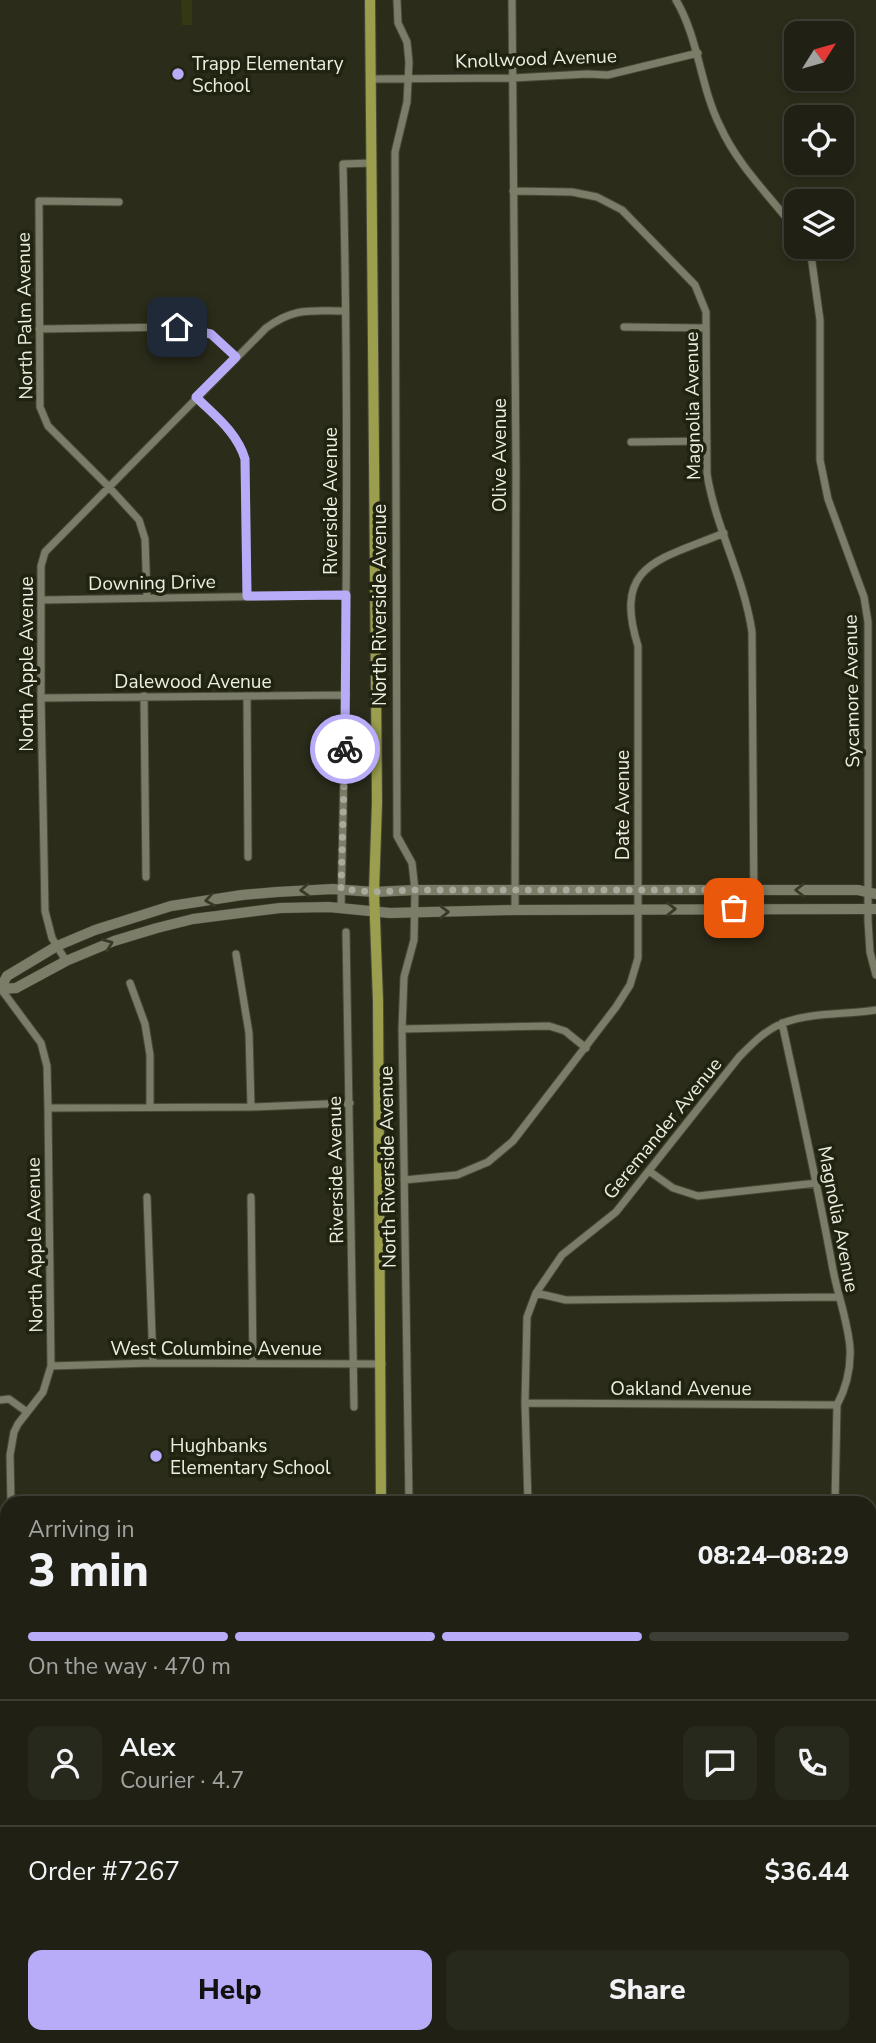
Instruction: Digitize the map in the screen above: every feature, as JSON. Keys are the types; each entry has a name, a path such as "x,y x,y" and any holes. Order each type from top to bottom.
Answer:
{"main road":[{"name":"North Riverside Avenue","path":"370,0 377,789 374,892 382,1364 381,1496"}],"street":[{"name":"North Riverside Avenue","path":"397,0 398,23 407,42 409,77 407,102 395,152 397,836 412,863 415,890 414,940 404,977 402,1029 409,1496"},
{"name":"Olive Avenue","path":"512,0 516,468 515,910"},
{"path":"676,0 685,15 719,125 733,151 784,215"},
{"name":"Knollwood Avenue","path":"372,79 608,75 698,53"},
{"name":"Riverside Avenue","path":"341,908 346,695 343,164 372,163"},
{"name":"Magnolia Avenue","path":"513,191 572,192 597,197 622,210 695,285 706,312 708,474 712,501 748,602 752,632 754,908"},
{"name":"North Palm Avenue","path":"119,202 39,201 40,407 48,426 138,520 145,539 147,597"},
{"name":"Sycamore Avenue","path":"812,259 820,320 820,460 828,499 864,597 868,622 872,893 870,952 876,975"},
{"name":"North Apple Avenue","path":"66,961 52,938 46,911 41,698 41,566 45,552 266,328 284,315 305,311 345,311"},
{"path":"39,329 177,327 211,334 236,357"},
{"path":"624,327 706,328"},
{"path":"196,397 241,444 245,459 247,596"},
{"path":"631,442 707,441"},
{"name":"Date Avenue","path":"404,1180 457,1175 488,1162 513,1141 586,1048 630,985 638,958 638,646 629,604 635,580 651,564 724,533"},
{"name":"Downing Drive","path":"42,600 346,595"},
{"name":"Dalewood Avenue","path":"41,698 346,695"},
{"path":"144,696 146,877"},
{"path":"247,696 248,857"},
{"path":"872,893 858,890 374,892 341,889 242,895 171,906 95,930 57,946 6,976 0,988 16,988 66,961 114,941 193,919 280,908 329,907 376,912 872,909"},
{"name":"Riverside Avenue","path":"346,932 354,1407"},
{"path":"236,954 249,1033 251,1107"},
{"path":"130,983 145,1024 150,1055 150,1107"},
{"name":"North Apple Avenue","path":"0,988 41,1042 47,1066 48,1108 51,1366 43,1392 18,1423 11,1441 10,1496"},
{"name":"Geremander Avenue","path":"528,1496 525,1403 527,1317 536,1293 562,1255 616,1212 739,1057 760,1036 782,1023 821,1014 876,1010"},
{"name":"Magnolia Avenue","path":"782,1023 817,1183 838,1297 848,1329 850,1351 845,1391 837,1405 835,1496"},
{"path":"402,1029 549,1026 565,1031 586,1048"},
{"path":"48,1108 251,1107 350,1103"},
{"path":"649,1171 673,1188 698,1196 817,1183"},
{"path":"148,1197 153,1363"},
{"path":"251,1197 253,1363"},
{"path":"536,1293 566,1300 838,1297"},
{"name":"West Columbine Avenue","path":"51,1366 153,1363 382,1364"},
{"path":"0,1400 9,1399 27,1412"},
{"name":"Oakland Avenue","path":"525,1403 837,1405"}],"green space":[{"path":"181,0 192,0 192,25 182,25"}],"way so far":[{"path":"345,749 341,889 374,892 753,890 754,908 734,908"}],"place":[{"name":"Trapp Elementary School","path":"178,74"},
{"name":"Hughbanks Elementary School","path":"156,1456"}],"route":[{"path":"177,327 211,334 236,357 196,397 241,444 245,459 247,596 346,595 345,749"}]}
